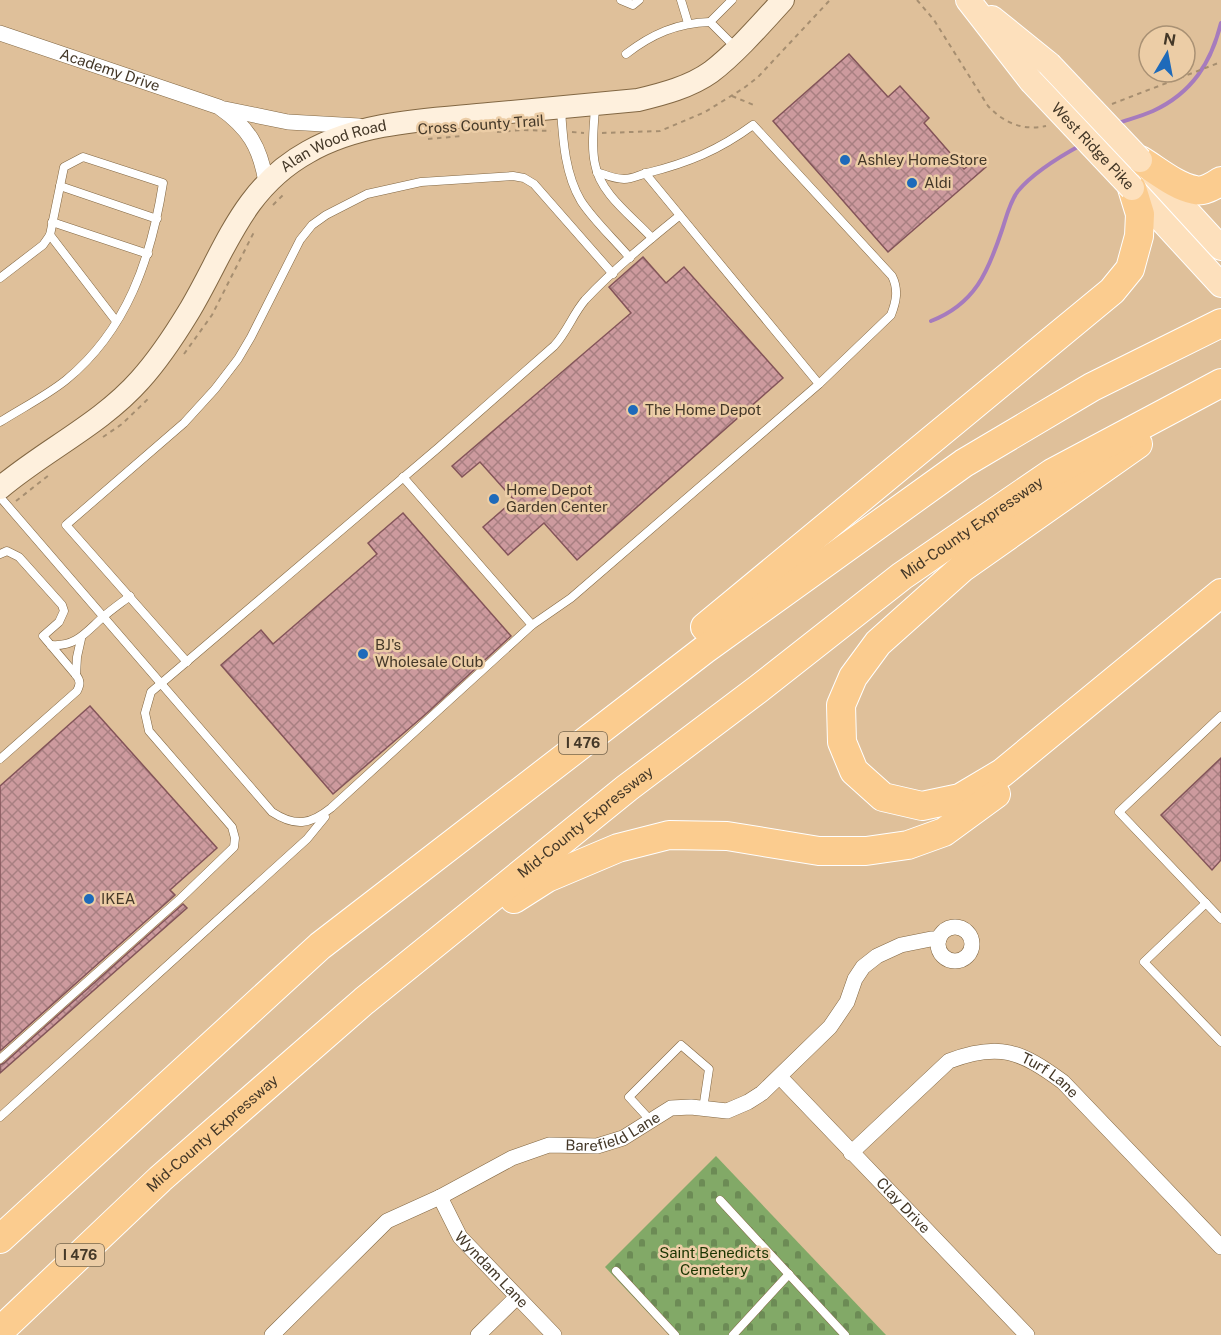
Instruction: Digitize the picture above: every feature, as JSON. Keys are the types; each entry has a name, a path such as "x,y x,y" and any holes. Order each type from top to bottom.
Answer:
{"highway":[{"path":"320,946 1112,291 1130,269 1139,236 1145,173 1169,179 1196,191 1213,187 1221,181"},
{"name":"I 476","path":"0,1239 320,946 704,650 964,463 1092,387 1221,323"},
{"path":"1221,385 962,568 878,643 852,677 841,705 842,742 854,771 883,796 922,806 960,798 1002,772 1221,593"},
{"name":"Mid-County Expressway","path":"0,1331 160,1179 364,1001 627,788 758,690 902,576 1052,473 1221,385"},
{"path":"364,1001 502,906 547,878 618,849 669,835 727,836 819,851 866,851 908,845 944,832 985,803 1221,609"}],"main road":[{"name":"West Ridge Pike","path":"968,1 1049,64 1145,173 1221,248"},
{"name":"West Ridge Pike","path":"968,1 1031,81 1145,173 1214,277"}],"street":[{"name":"Alan Wood Road","path":"4,498 23,469 96,419 140,380 164,350 188,313 229,233 249,202 266,182 287,165 354,131 431,119 638,100 683,87 711,71 783,0"},
{"path":"756,29 797,0"},
{"name":"Academy Drive","path":"0,33 219,107 257,117 345,127 389,126"},
{"name":"Academy Drive","path":"219,107 252,138 262,159 266,182"},
{"name":"Barefield Lane","path":"272,1335 387,1221 440,1197 512,1158 549,1144 597,1146 622,1138 671,1108 691,1107 727,1111 762,1093 830,1027 847,1002 855,979 863,967 877,956 901,945 939,939"},
{"name":"Turf Lane","path":"851,1153 949,1061 968,1054 988,1051 1012,1052 1039,1064 1063,1082 1221,1247"},
{"name":"Clay Drive","path":"780,1077 1027,1335"},
{"name":"Wyndam Lane","path":"440,1197 460,1237 554,1335"},
{"path":"478,1335 517,1297"}],"lane":[{"path":"621,0 633,4 639,0"},
{"path":"681,0 688,23"},
{"path":"626,54 646,39 688,23 710,22 732,0"},
{"path":"710,22 736,48"},
{"path":"595,104 593,152 597,172 614,198 652,238"},
{"path":"561,107 562,132 572,181 581,200 630,258"},
{"path":"0,497 4,498 103,617 272,812 303,823 319,818 532,625 571,598 819,384 891,315 896,302 895,282 892,276 753,125 727,143 675,167 645,173 631,179 614,178 597,172"},
{"path":"0,278 43,245 50,235 64,167 82,157 163,183 148,254 138,282 116,321 96,350 72,375 57,387 0,422"},
{"path":"645,173 819,384"},
{"path":"187,662 66,525 184,423 215,389 238,359 300,240 312,225 354,199 392,188 421,182 519,176 534,184 613,274"},
{"path":"60,186 157,219"},
{"path":"0,1059 180,899 234,847 235,838 232,827 149,731 145,709 151,692 554,346 585,300 679,216"},
{"path":"52,222 148,254"},
{"path":"50,235 116,321"},
{"path":"403,477 532,625"},
{"path":"0,554 7,551 19,557 62,605 64,611 62,617 43,636 80,680 77,691 0,759"},
{"path":"51,645 60,646 81,639 103,617 130,596"},
{"path":"76,675 76,657 81,639"},
{"path":"1221,716 1119,812 1221,919"},
{"path":"0,1117 307,839 331,808"},
{"path":"1206,903 1144,962 1221,1042"},
{"path":"651,1121 629,1097 681,1045 710,1069 703,1109"},
{"path":"720,1200 845,1335"},
{"path":"616,1271 675,1335"},
{"path":"733,1335 789,1274"}],"path":[{"name":"Cross County Trail","path":"488,133 523,130 593,133 660,131 705,112 758,77 830,0"},
{"path":"917,0 934,20 988,106 1005,121 1023,127"},
{"path":"1197,72 1221,62"},
{"path":"732,96 756,106"},
{"name":"Cross County Trail","path":"418,140 465,135"},
{"path":"270,209 290,188"},
{"path":"179,360 212,315 256,229"},
{"path":"104,437 122,424 152,394"},
{"path":"4,498 56,470"}],"green space":[{"name":"Saint Benedicts Cemetery","path":"716,1156 886,1335 669,1335 605,1267"}],"building":[{"path":"849,54 888,97 900,86 929,118 924,123 964,169 978,158 986,167 888,252 773,121"},
{"name":"The Home Depot","path":"643,257 666,283 684,267 783,378 577,560 544,523 508,555 483,527 514,500 480,462 462,477 452,466 631,313 609,287"},
{"name":"BJ's Wholesale Club","path":"403,513 511,636 427,713 333,794 221,665 261,630 273,644 377,554 368,543"},
{"name":"IKEA","path":"90,706 217,848 170,890 175,895 0,1051 0,786"},
{"path":"1221,758 1221,860 1212,870 1161,815"},
{"path":"183,904 187,908 0,1073 0,1065"}],"waterway":[{"path":"1118,123 1167,104 1189,86 1212,51 1221,23"},
{"path":"931,321 959,306 978,285 991,260 1010,205 1018,191 1055,160 1081,145"}],"place":[{"name":"Ashley HomeStore","path":"845,160"},
{"name":"Aldi","path":"912,183"},
{"name":"The Home Depot","path":"633,410"},
{"name":"Home Depot Garden Center","path":"494,499"},
{"name":"BJ's Wholesale Club","path":"363,654"},
{"name":"IKEA","path":"89,899"}]}
